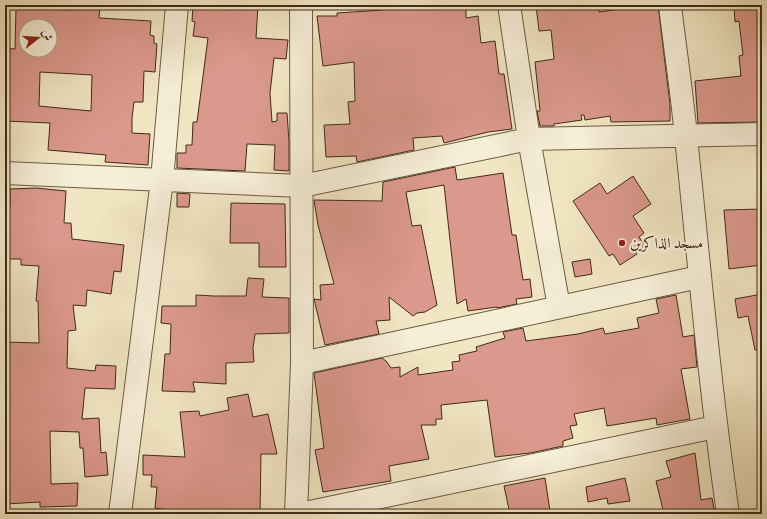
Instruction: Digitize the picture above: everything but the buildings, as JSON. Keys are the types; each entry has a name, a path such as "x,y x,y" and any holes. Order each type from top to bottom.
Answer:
{"street":[{"path":"120,514 162,180 177,5"},
{"path":"296,514 302,363 301,5"},
{"path":"509,5 529,139 560,307"},
{"path":"670,5 686,136 715,427 728,514"},
{"path":"5,173 302,186 529,139 762,134"},
{"path":"302,363 699,277"},
{"path":"300,514 715,427"}],"place":[{"name":"مسجد الذاكرين","path":"622,243"}]}
